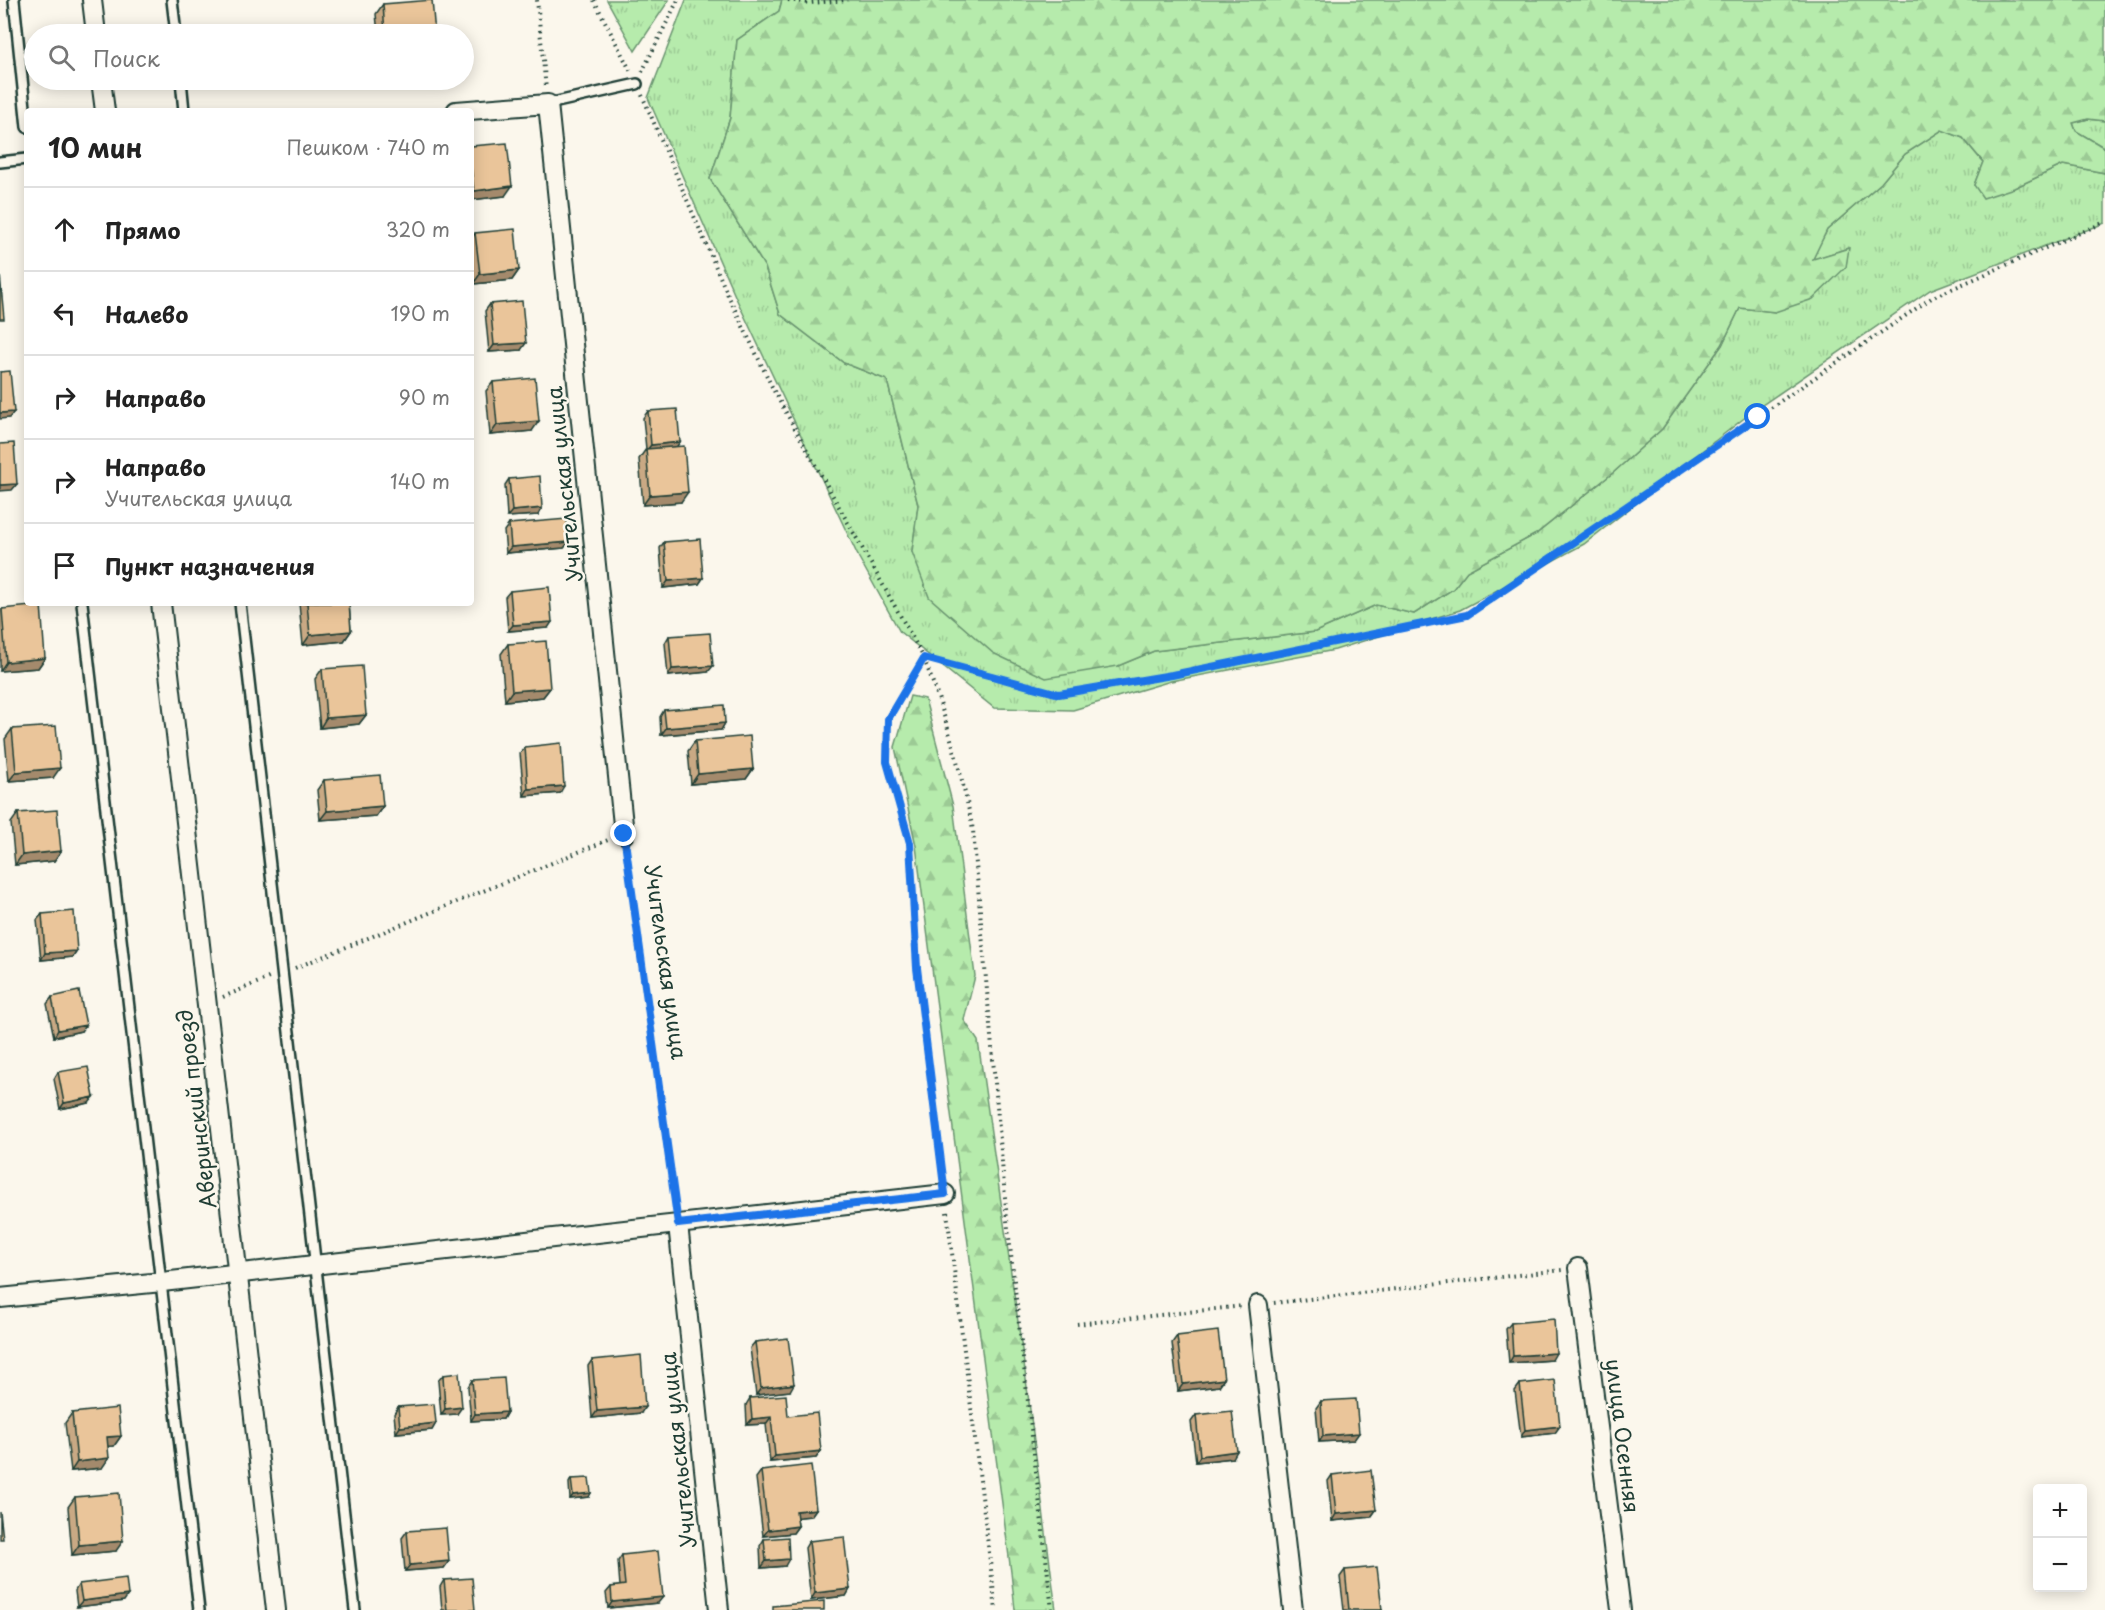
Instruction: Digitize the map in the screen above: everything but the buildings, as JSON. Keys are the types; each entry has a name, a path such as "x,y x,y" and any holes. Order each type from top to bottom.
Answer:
{"street":[{"path":"92,0 95,24"},
{"path":"102,90 105,108"},
{"path":"474,110 548,104"},
{"name":"Учительская улица","path":"548,104 624,834"},
{"name":"Аверинский проезд","path":"161,606 276,1610"},
{"path":"0,1298 162,1282 945,1194"},
{"name":"Учительская улица","path":"678,1224 718,1610"},
{"name":"улица Осенняя","path":"1578,1268 1621,1610"},
{"path":"1258,1305 1293,1610"}],"lane":[{"path":"14,0 25,108"},
{"path":"172,0 175,24"},
{"path":"548,104 637,84"},
{"path":"182,90 184,108"},
{"path":"0,162 24,159"},
{"path":"82,606 200,1610"},
{"path":"240,606 355,1610"}],"path":[{"path":"537,0 548,104"},
{"path":"594,0 637,84 727,293 774,393 924,658 942,704 973,830 1007,1220 1052,1610"},
{"path":"637,84 678,0"},
{"path":"788,0 810,3 848,0"},
{"path":"924,658 1059,694 1172,675 1467,615 1933,297 2105,222"},
{"path":"924,658 888,719 887,762 910,843 917,968 996,1610"},
{"path":"207,1003 624,834"},
{"name":"Учительская улица","path":"624,834 678,1224"},
{"path":"1077,1324 1578,1268"}],"green space":[{"path":"607,0 669,0 635,51"},
{"path":"686,0 782,0 779,11 737,40 730,118 710,179 765,267 780,314 844,363 887,380 918,505 912,552 1118,666 1154,651 1315,632 1376,605 1414,614 1453,589 1467,571 1536,534 1614,472 1662,429 1722,345 1740,308 1775,312 1846,266 1848,248 1812,260 1827,230 1881,183 1905,154 1942,130 1963,138 1983,162 1974,185 2014,188 2063,165 2105,173 2105,223 1930,290 1752,412 1584,544 1460,610 1335,650 1171,681 1073,710 994,708 900,632 859,558 736,298 648,98"},
{"path":"782,0 2105,0 2105,121 2088,119 2073,123 2076,131 2105,148 2105,173 2063,165 2014,188 1983,198 1974,185 1983,162 1963,138 1942,130 1905,154 1881,183 1827,230 1813,259 1849,248 1846,267 1813,299 1775,312 1740,308 1722,345 1662,429 1614,472 1536,534 1467,571 1453,589 1414,614 1376,605 1315,632 1154,651 1118,666 1046,678 993,653 929,597 912,552 918,505 887,380 844,363 780,314 765,267 710,179 730,118 737,40 779,11"},
{"path":"2088,119 2105,121 2105,148 2076,131 2073,123"},
{"path":"910,696 925,699 953,806 975,976 964,1020 978,1041 1056,1610 1015,1610 916,846 895,747"}],"route":[{"path":"624,834 678,1224 945,1194 917,968 910,843 887,762 888,719 924,658 1059,694 1172,675 1467,615 1758,417"}]}
